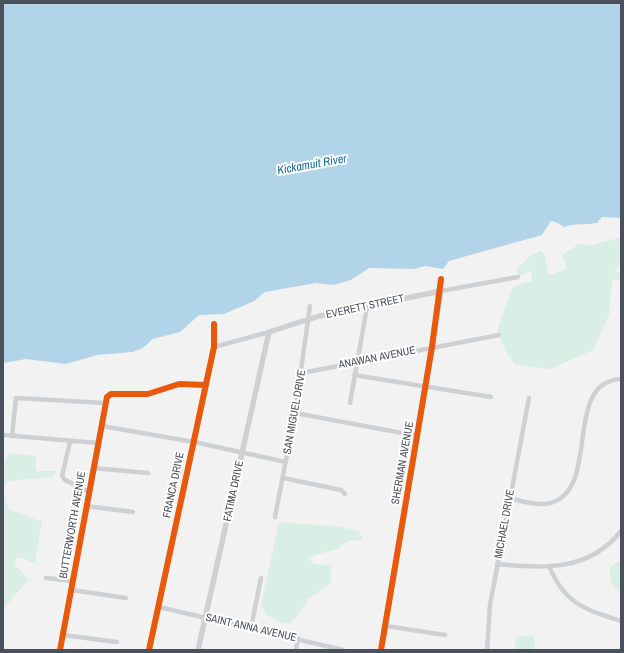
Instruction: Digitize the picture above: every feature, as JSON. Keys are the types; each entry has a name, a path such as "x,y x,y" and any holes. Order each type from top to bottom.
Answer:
{"street":[{"name":"EVERETT STREET","path":"214,347 309,319 441,291 518,277"},
{"name":"SHERMAN AVENUE","path":"381,650 418,436 441,291 441,278"},
{"name":"SAN MIGUEL DRIVE","path":"275,517 302,373 310,306"},
{"path":"350,403 356,361 367,307"},
{"name":"FRANCA DRIVE","path":"149,650 214,347 214,324"},
{"name":"FATIMA DRIVE","path":"198,650 269,332"},
{"name":"ANAWAN AVENUE","path":"302,373 356,361 499,335"},
{"path":"354,375 491,397"},
{"path":"509,498 531,503 546,504 561,498 566,493 574,479 587,415 594,393 610,381 621,379"},
{"path":"12,436 16,398 105,403 107,397 111,394 148,394 179,384 206,385"},
{"name":"MICHAEL DRIVE","path":"487,650 487,627 497,564 529,398"},
{"name":"BUTTERWORTH AVENUE","path":"60,650 105,403"},
{"path":"295,413 418,436"},
{"path":"102,426 194,442 286,462"},
{"path":"3,435 98,444"},
{"path":"70,442 62,476 89,492"},
{"path":"93,468 148,472"},
{"path":"283,478 341,490 345,494"},
{"path":"86,506 133,512"},
{"path":"497,564 523,567 568,564 594,555 606,548 621,531"},
{"path":"549,566 562,592 572,602 586,609 621,621"},
{"path":"46,578 73,581"},
{"path":"251,628 261,578"},
{"path":"72,590 126,598"},
{"name":"SAINT ANNA AVENUE","path":"159,607 298,638 343,650"},
{"path":"386,626 445,635"},
{"path":"63,635 116,642"},
{"path":"296,650 298,638"}],"green space":[{"path":"618,238 621,239 621,261 615,270 621,274 621,280 612,279 609,315 593,350 550,369 515,364 506,352 497,331 513,286 532,281 531,270 520,276 516,270 530,256 541,251 544,254 549,275 567,269 562,255 579,244 591,245"},
{"path":"9,454 36,456 36,471 56,471 53,477 8,481 3,487 3,464"},
{"path":"3,488 8,509 42,522 35,563 17,557 14,564 29,579 3,609"},
{"path":"279,522 336,526 359,531 363,538 357,541 349,540 337,549 315,555 309,559 315,564 331,565 331,580 328,586 308,599 301,612 291,623 282,623 273,619 266,613 261,605"},
{"path":"621,560 621,591 615,587 611,581 610,567"},
{"path":"530,635 534,636 535,641 533,650 516,650 515,641 517,637"}],"water":[{"name":"Kickamuit River","path":"3,3 621,3 621,218 602,217 597,223 564,227 551,221 542,235 449,261 443,269 426,266 413,269 369,268 351,280 334,285 316,283 265,292 254,301 224,314 199,315 180,332 153,339 143,348 133,352 97,355 66,364 26,359 3,363"}],"cycle path":[{"path":"381,650 432,347 441,279"},
{"path":"149,650 214,347 214,324"},
{"path":"60,650 107,397 111,394 148,394 179,384 206,385"}]}
